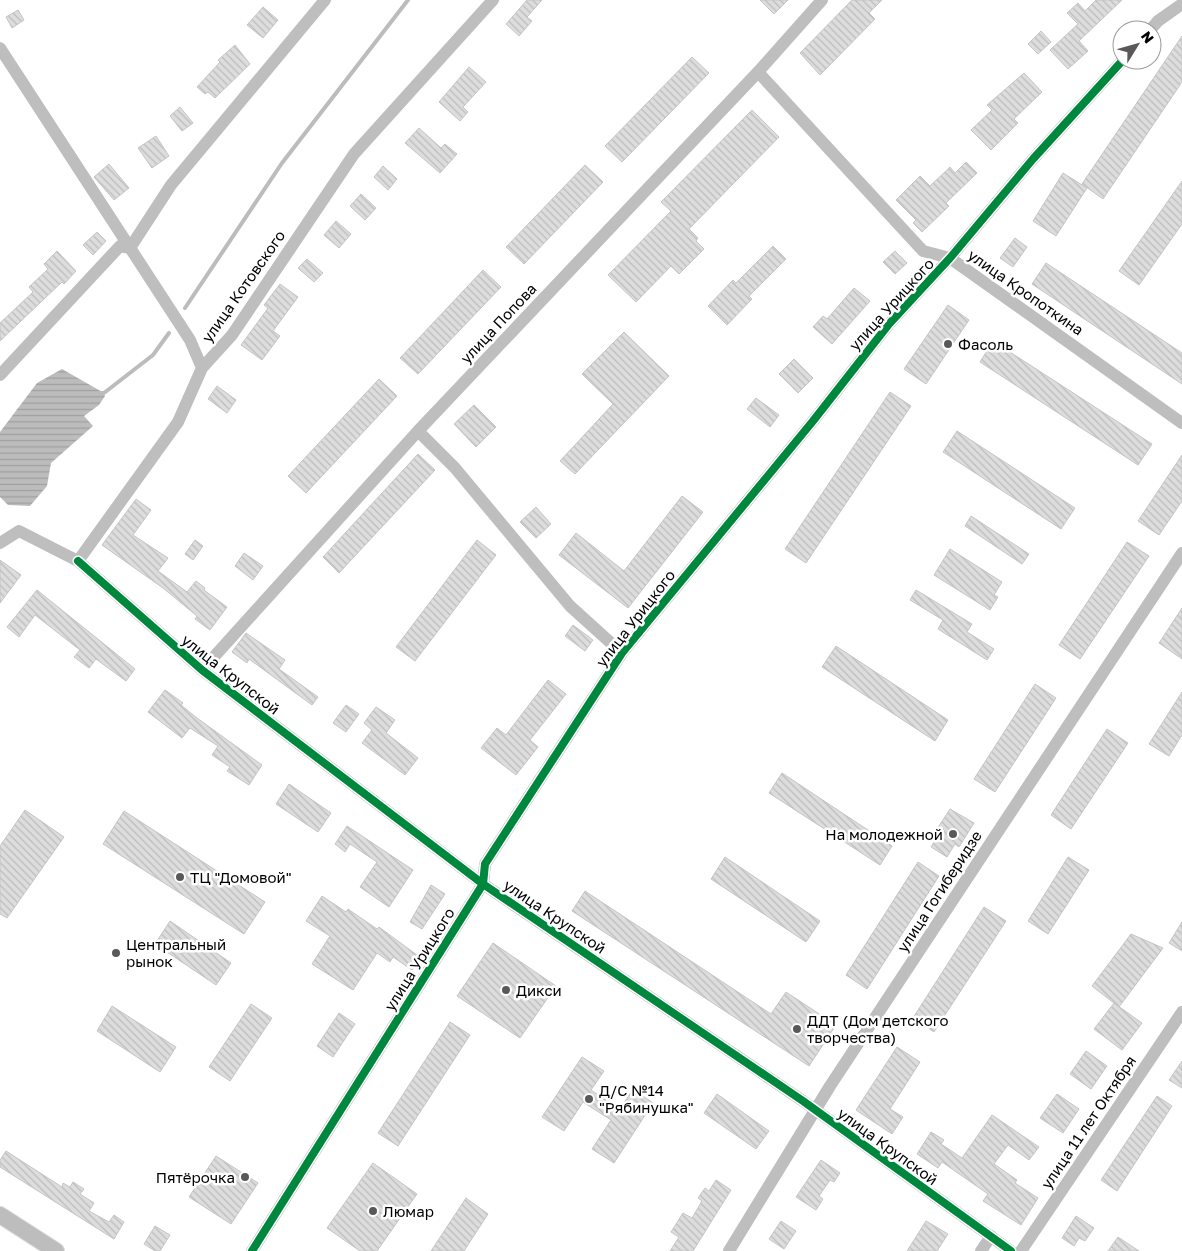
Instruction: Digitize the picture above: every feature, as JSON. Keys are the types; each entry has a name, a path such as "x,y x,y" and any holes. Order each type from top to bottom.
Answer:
{"main road":[{"path":"0,1215 56,1251"}],"street":[{"path":"130,248 171,185 326,0"},
{"name":"улица Котовского","path":"78,561 178,422 202,368 232,335 354,154 493,0"},
{"name":"улица Попова","path":"202,670 418,431 758,72 822,0"},
{"path":"1162,20 1182,4"},
{"path":"0,48 190,340 202,368"},
{"name":"улица Урицкого","path":"252,1251 483,884 485,864 622,653 813,421 865,353 950,258 1032,159 1114,70"},
{"name":"улица Кропоткина","path":"758,72 923,251 950,258 1182,423"},
{"path":"0,374 120,246 130,248"},
{"path":"418,431 455,468 570,606 622,653"},
{"path":"0,543 18,530 78,561"},
{"name":"улица Гогиберидзе","path":"729,1251 815,1110 1182,553"},
{"name":"улица Крупской","path":"78,561 202,670 483,884 815,1110 1011,1251"},
{"name":"улица 11 лет Октября","path":"1021,1251 1182,1012"},
{"path":"981,1251 991,1236"}],"shaded area":[{"path":"62,369 104,393 105,396 99,405 84,416 93,426 51,463 47,486 30,506 8,505 0,497 0,432 37,383"}],"building":[{"path":"527,0 542,0 527,17 532,21 519,36 506,24"},
{"path":"760,0 788,0 774,14"},
{"path":"852,0 882,0 869,13 875,19 820,75 800,53"},
{"path":"1096,0 1122,0 1079,41 1088,51 1068,69 1050,50 1078,24 1067,13 1078,3 1085,11"},
{"path":"263,7 278,20 263,38 247,25"},
{"path":"18,10 24,20 12,28 6,17"},
{"path":"1041,31 1051,42 1038,54 1028,44"},
{"path":"1182,36 1182,82 1103,199 1082,184 1159,70 1162,70 1162,66"},
{"path":"235,45 250,64 215,98 208,92 205,94 197,87 220,62 218,60"},
{"path":"692,57 709,73 622,162 605,146"},
{"path":"469,67 486,82 463,107 468,112 460,121 439,102"},
{"path":"1024,73 1042,92 1014,119 1018,123 991,150 971,130 992,110 987,105"},
{"path":"180,107 193,123 182,131 170,116"},
{"path":"752,110 779,137 689,229 698,238 696,241 704,249 679,274 671,266 636,302 608,275 671,211 661,202"},
{"path":"419,128 441,148 445,144 457,154 440,173 405,143"},
{"path":"156,136 169,156 152,168 138,148"},
{"path":"966,162 977,173 946,203 949,206 922,232 913,223 916,220 896,200 920,176 930,186 950,167 955,173"},
{"path":"109,164 129,188 114,200 94,177"},
{"path":"585,165 603,182 524,264 506,247"},
{"path":"383,166 397,179 388,190 374,177"},
{"path":"1063,173 1087,188 1056,236 1033,221"},
{"path":"1182,181 1182,224 1139,285 1119,271"},
{"path":"361,194 376,208 365,220 350,206"},
{"path":"336,221 351,234 339,248 324,235"},
{"path":"97,232 106,241 93,255 83,245"},
{"path":"1015,238 1027,247 1013,267 1000,258"},
{"path":"773,246 786,259 749,296 752,299 727,325 708,306 733,280 736,283"},
{"path":"57,251 76,271 0,341 0,323 33,292 29,287 48,269 44,264"},
{"path":"895,251 907,263 895,274 883,262"},
{"path":"307,259 323,273 314,282 298,268"},
{"path":"1046,263 1182,353 1182,384 1032,284"},
{"path":"483,270 501,287 418,374 400,358"},
{"path":"280,284 298,297 273,331 280,336 262,360 241,345 268,308 264,305"},
{"path":"854,288 870,301 832,344 813,327 823,316 827,319"},
{"path":"948,305 969,320 926,384 904,369"},
{"path":"624,332 669,376 575,474 560,461 613,404 582,374"},
{"path":"993,341 1152,444 1138,465 980,362"},
{"path":"794,359 813,378 798,393 779,374"},
{"path":"379,379 397,396 306,493 288,476"},
{"path":"217,386 236,400 227,413 208,399"},
{"path":"890,392 911,406 806,563 785,549"},
{"path":"756,398 779,415 770,427 747,409"},
{"path":"474,405 496,427 476,447 454,424"},
{"path":"957,431 1075,508 1061,529 943,452"},
{"path":"418,454 435,470 339,573 323,557"},
{"path":"1182,455 1182,501 1159,535 1138,521"},
{"path":"682,496 703,512 628,608 559,555 576,533 624,571"},
{"path":"136,499 151,510 133,535 168,558 158,571 187,592 196,581 205,588 204,590 227,607 210,630 195,619 197,616 163,588 102,545"},
{"path":"536,507 551,524 536,538 520,522"},
{"path":"971,516 1029,554 1022,564 965,526"},
{"path":"195,540 203,546 193,560 185,554"},
{"path":"477,540 496,555 415,661 396,647"},
{"path":"1127,542 1149,556 1080,659 1059,645"},
{"path":"950,549 1002,582 994,595 998,597 990,610 934,575"},
{"path":"244,553 263,566 253,580 235,566"},
{"path":"0,560 21,575 0,603"},
{"path":"37,590 135,669 126,681 96,659 89,668 74,657 80,650 35,615 19,637 7,627"},
{"path":"916,590 972,624 967,632 994,649 987,660 938,629 943,620 910,600"},
{"path":"1182,608 1182,659 1159,643"},
{"path":"573,625 593,640 585,651 565,636"},
{"path":"246,633 285,660 279,669 318,697 312,705 249,659 247,663 232,652"},
{"path":"836,646 948,720 935,741 822,667"},
{"path":"548,680 566,694 530,740 538,747 516,775 481,748 497,728 506,735"},
{"path":"1035,684 1056,698 995,792 974,779"},
{"path":"165,690 183,703 181,705 197,718 262,765 249,785 227,771 230,767 212,755 218,746 190,728 182,738 148,712"},
{"path":"1182,692 1182,735 1169,756 1149,744"},
{"path":"346,705 359,714 346,732 333,723"},
{"path":"376,707 395,720 386,733 418,758 405,775 362,743 372,730 364,723"},
{"path":"1107,729 1128,743 1071,829 1051,815"},
{"path":"782,773 892,846 880,865 769,793"},
{"path":"289,784 331,813 318,832 276,804"},
{"path":"950,809 974,823 959,847 955,844 947,857 931,847 939,834 935,832"},
{"path":"25,810 64,837 7,918 0,914 0,846"},
{"path":"124,811 265,902 244,934 103,844"},
{"path":"347,826 413,870 389,907 360,887 377,862 350,844 345,852 335,844"},
{"path":"725,857 820,921 806,942 711,879"},
{"path":"1068,857 1089,870 1048,934 1028,921"},
{"path":"918,862 939,876 867,989 846,975"},
{"path":"431,885 445,894 422,929 410,922"},
{"path":"585,891 771,1014 786,992 836,1025 809,1066 572,911"},
{"path":"322,896 346,912 348,909 377,929 379,927 421,958 412,970 393,957 390,962 377,953 353,990 312,964 330,936 306,921"},
{"path":"984,907 1006,921 934,1032 913,1018"},
{"path":"170,921 231,963 216,985 155,944"},
{"path":"1182,922 1182,951 1169,943"},
{"path":"1131,934 1163,948 1119,1007 1092,986"},
{"path":"493,943 556,986 520,1038 457,996"},
{"path":"1114,1003 1142,1023 1122,1050 1094,1029"},
{"path":"251,1004 272,1018 230,1081 209,1067"},
{"path":"112,1006 176,1047 160,1072 97,1031"},
{"path":"339,1013 355,1024 333,1057 317,1046"},
{"path":"450,1022 470,1035 398,1146 378,1133"},
{"path":"897,1047 920,1062 890,1109 903,1117 892,1134 856,1110"},
{"path":"1086,1051 1107,1066 1091,1089 1070,1074"},
{"path":"582,1057 604,1071 591,1090 620,1109 633,1089 653,1103 614,1163 592,1149 611,1120 583,1102 564,1131 542,1117"},
{"path":"1182,1061 1182,1088 1169,1080"},
{"path":"717,1094 769,1131 756,1149 704,1113"},
{"path":"1057,1094 1079,1109 1063,1133 1040,1118"},
{"path":"1157,1096 1172,1106 1117,1191 1101,1180"},
{"path":"992,1115 1039,1147 1029,1160 1008,1145 994,1164 1017,1180 1015,1183 1038,1198 1021,1225 983,1201 988,1194 942,1162 938,1168 917,1154 931,1132 944,1140 941,1144 962,1158"},
{"path":"6,1151 62,1187 63,1183 70,1187 73,1182 84,1189 80,1194 94,1203 89,1211 109,1222 114,1215 124,1222 114,1239 0,1167 0,1160"},
{"path":"216,1156 258,1183 231,1224 189,1197"},
{"path":"821,1160 840,1173 834,1182 830,1180 819,1196 823,1199 816,1210 796,1197"},
{"path":"373,1163 417,1194 377,1251 360,1251 327,1228"},
{"path":"716,1180 731,1190 693,1251 670,1251 679,1237 671,1232 683,1213 692,1218 702,1201 698,1198 705,1188 709,1191"},
{"path":"466,1198 488,1214 464,1251 431,1251"},
{"path":"1076,1216 1094,1228 1085,1241 1079,1238 1074,1246 1062,1238"},
{"path":"781,1221 796,1231 784,1249 769,1239"},
{"path":"926,1221 948,1234 937,1251 907,1251"},
{"path":"155,1226 170,1235 160,1251 155,1251 144,1244"},
{"path":"1118,1237 1139,1251 1108,1251"}],"waterway":[{"path":"185,308 282,163 408,0"},
{"path":"100,393 104,393 153,355 169,333"}],"cycle path":[{"path":"252,1251 483,884 485,864 622,653 813,421 889,324 950,258 1033,159 1114,70"},
{"path":"78,561 202,670 483,884 803,1101 1011,1251"}],"place":[{"name":"Фасоль","path":"948,344"},
{"name":"На молодежной","path":"953,834"},
{"name":"ТЦ \"Домовой\"","path":"180,877"},
{"name":"Центральный рынок","path":"116,953"},
{"name":"Дикси","path":"506,990"},
{"name":"ДДТ (Дом детского творчества)","path":"797,1029"},
{"name":"Д/С №14 \"Рябинушка\"","path":"589,1099"},
{"name":"Пятёрочка","path":"245,1177"},
{"name":"Люмар","path":"373,1211"}]}
